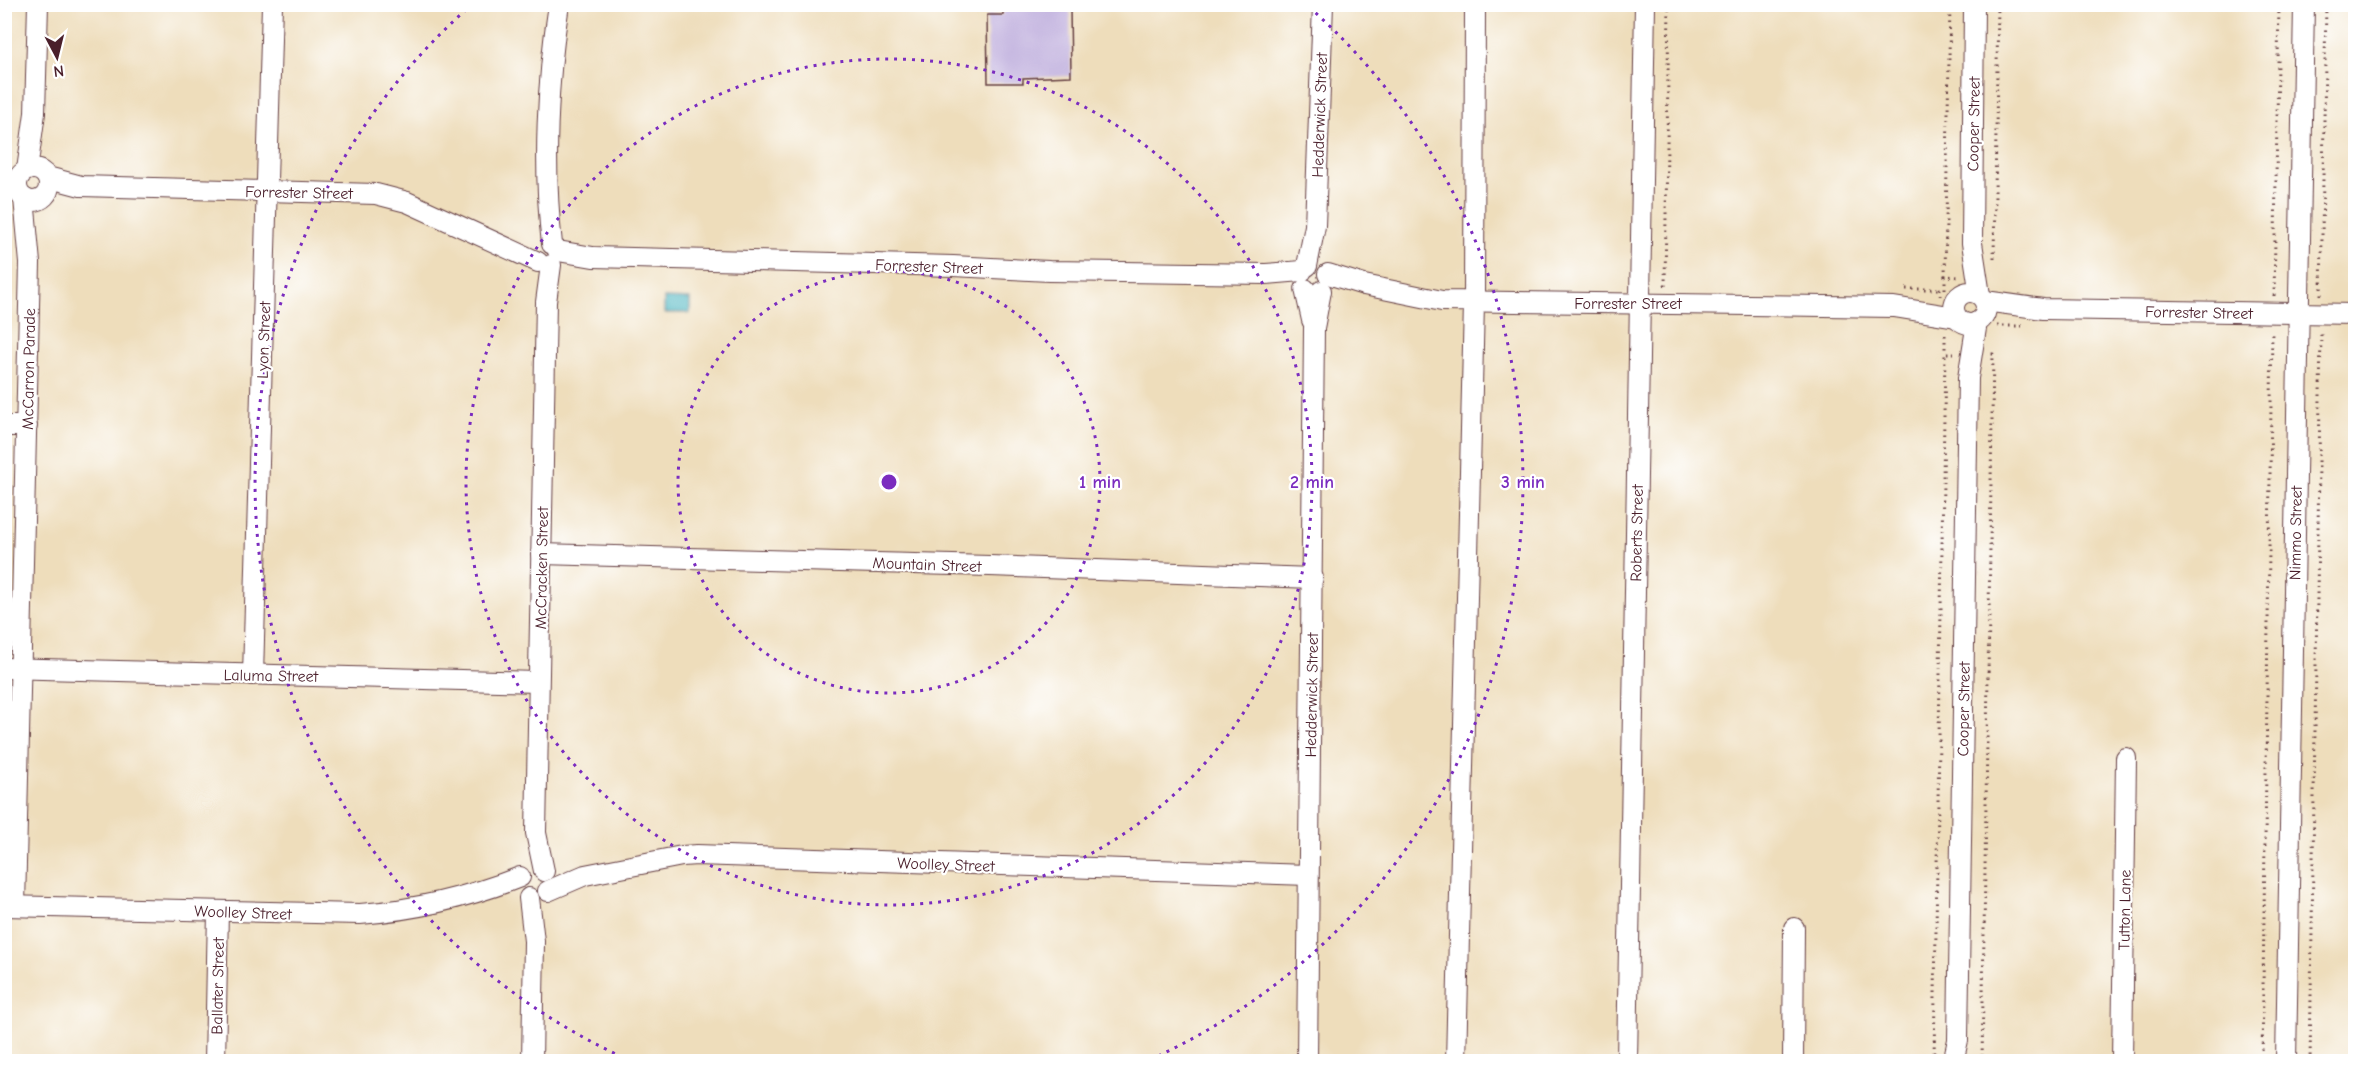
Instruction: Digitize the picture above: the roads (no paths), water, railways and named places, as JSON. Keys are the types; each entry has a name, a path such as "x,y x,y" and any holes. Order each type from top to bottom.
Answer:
{"street":[{"name":"McCarron Parade","path":"10,906 12,668 27,426 30,263 28,185 35,113 38,4"},
{"name":"Lyon Street","path":"254,675 272,4"},
{"name":"Hedderwick Street","path":"1307,1062 1314,279 1323,4"},
{"path":"1456,1062 1474,303 1475,4"},
{"name":"Roberts Street","path":"1627,1062 1645,4"},
{"name":"Cooper Street","path":"1953,1062 1958,1040 1968,378 1973,310 1974,4"},
{"name":"Nimmo Street","path":"2286,1062 2304,4"},
{"name":"McCracken Street","path":"532,1062 549,74 559,7"},
{"name":"Forrester Street","path":"28,185 363,193 390,196 506,247 547,255 1049,271 1266,274 1364,285 1442,301 1474,303 1641,302 1973,310 2355,314"},
{"path":"4,426 27,426"},
{"name":"Mountain Street","path":"541,554 990,566 1313,578"},
{"name":"Laluma Street","path":"12,668 538,682"},
{"name":"Tutton Lane","path":"2122,1062 2126,758"},
{"name":"Woolley Street","path":"10,906 360,915 697,855 1308,875"},
{"name":"Ballater Street","path":"215,1062 218,911"},
{"path":"1793,1062 1794,928"},
{"name":"Cooper Street","path":"1958,1040 1963,1062"}],"water":[{"path":"664,298 690,299 690,313 664,313"}]}
